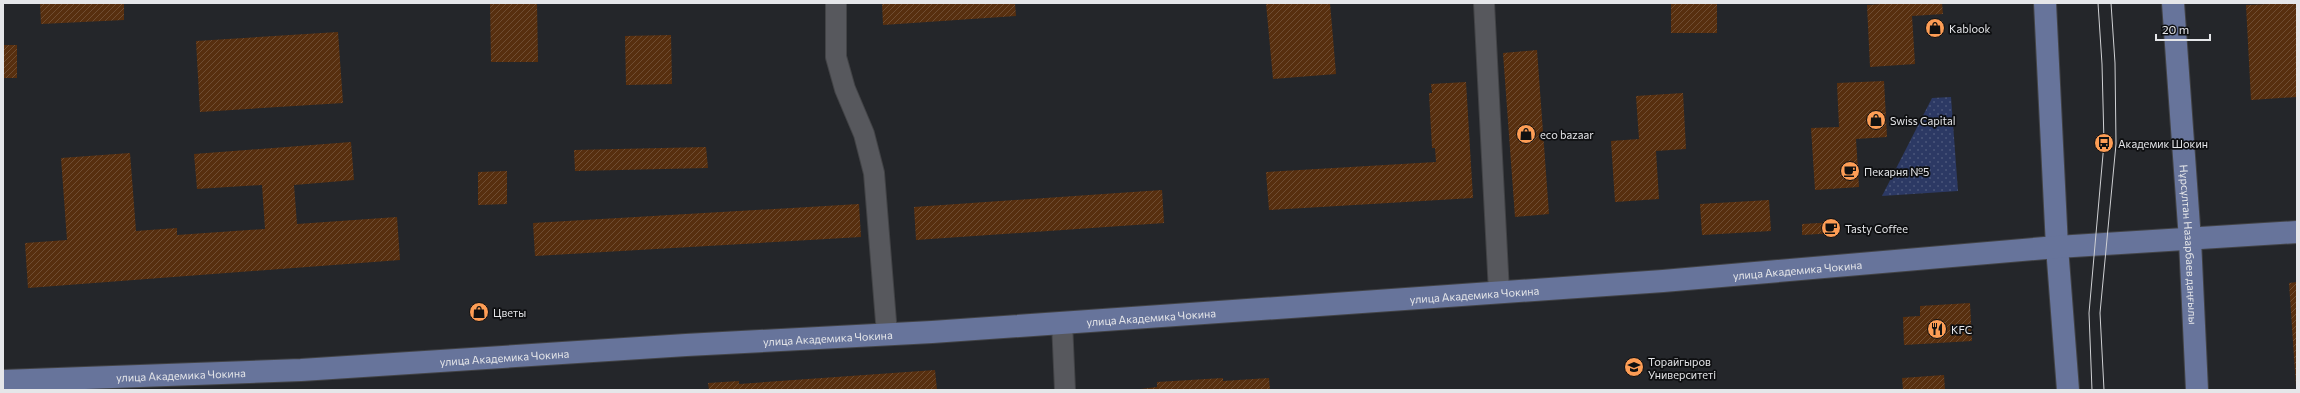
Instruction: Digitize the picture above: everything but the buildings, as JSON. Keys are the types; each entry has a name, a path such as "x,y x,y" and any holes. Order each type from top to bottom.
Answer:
{"main road":[{"path":"2045,3 2057,247 2068,390"},
{"name":"Нұрсұлтан Назарбаев даңғылы","path":"2173,3 2190,240 2197,390"},
{"name":"улица Академика Чокина","path":"3,382 301,370 887,334 1671,281 2057,247 2190,240 2297,232"}],"street":[{"path":"836,3 836,57 845,88 864,134 874,174 887,334"},
{"path":"1484,3 1499,292"},
{"path":"1062,322 1065,390"}],"shaded area":[{"path":"1951,97 1958,191 1882,196 1932,98"}],"tram line":[{"path":"2092,390 2089,313 2104,143 2102,64 2098,3"},
{"path":"2104,390 2100,313 2116,144 2115,63 2111,3"}],"place":[{"name":"Kablook","path":"1935,28"},
{"name":"Swiss Capital","path":"1876,120"},
{"name":"eco bazaar","path":"1526,134"},
{"name":"Академик Шокин","path":"2104,143"},
{"name":"Пекарня №5","path":"1850,171"},
{"name":"Tasty Coffee","path":"1831,228"},
{"name":"Цветы","path":"479,312"},
{"name":"KFC","path":"1937,329"},
{"name":"Торайгыров Университеті","path":"1634,367"}]}
